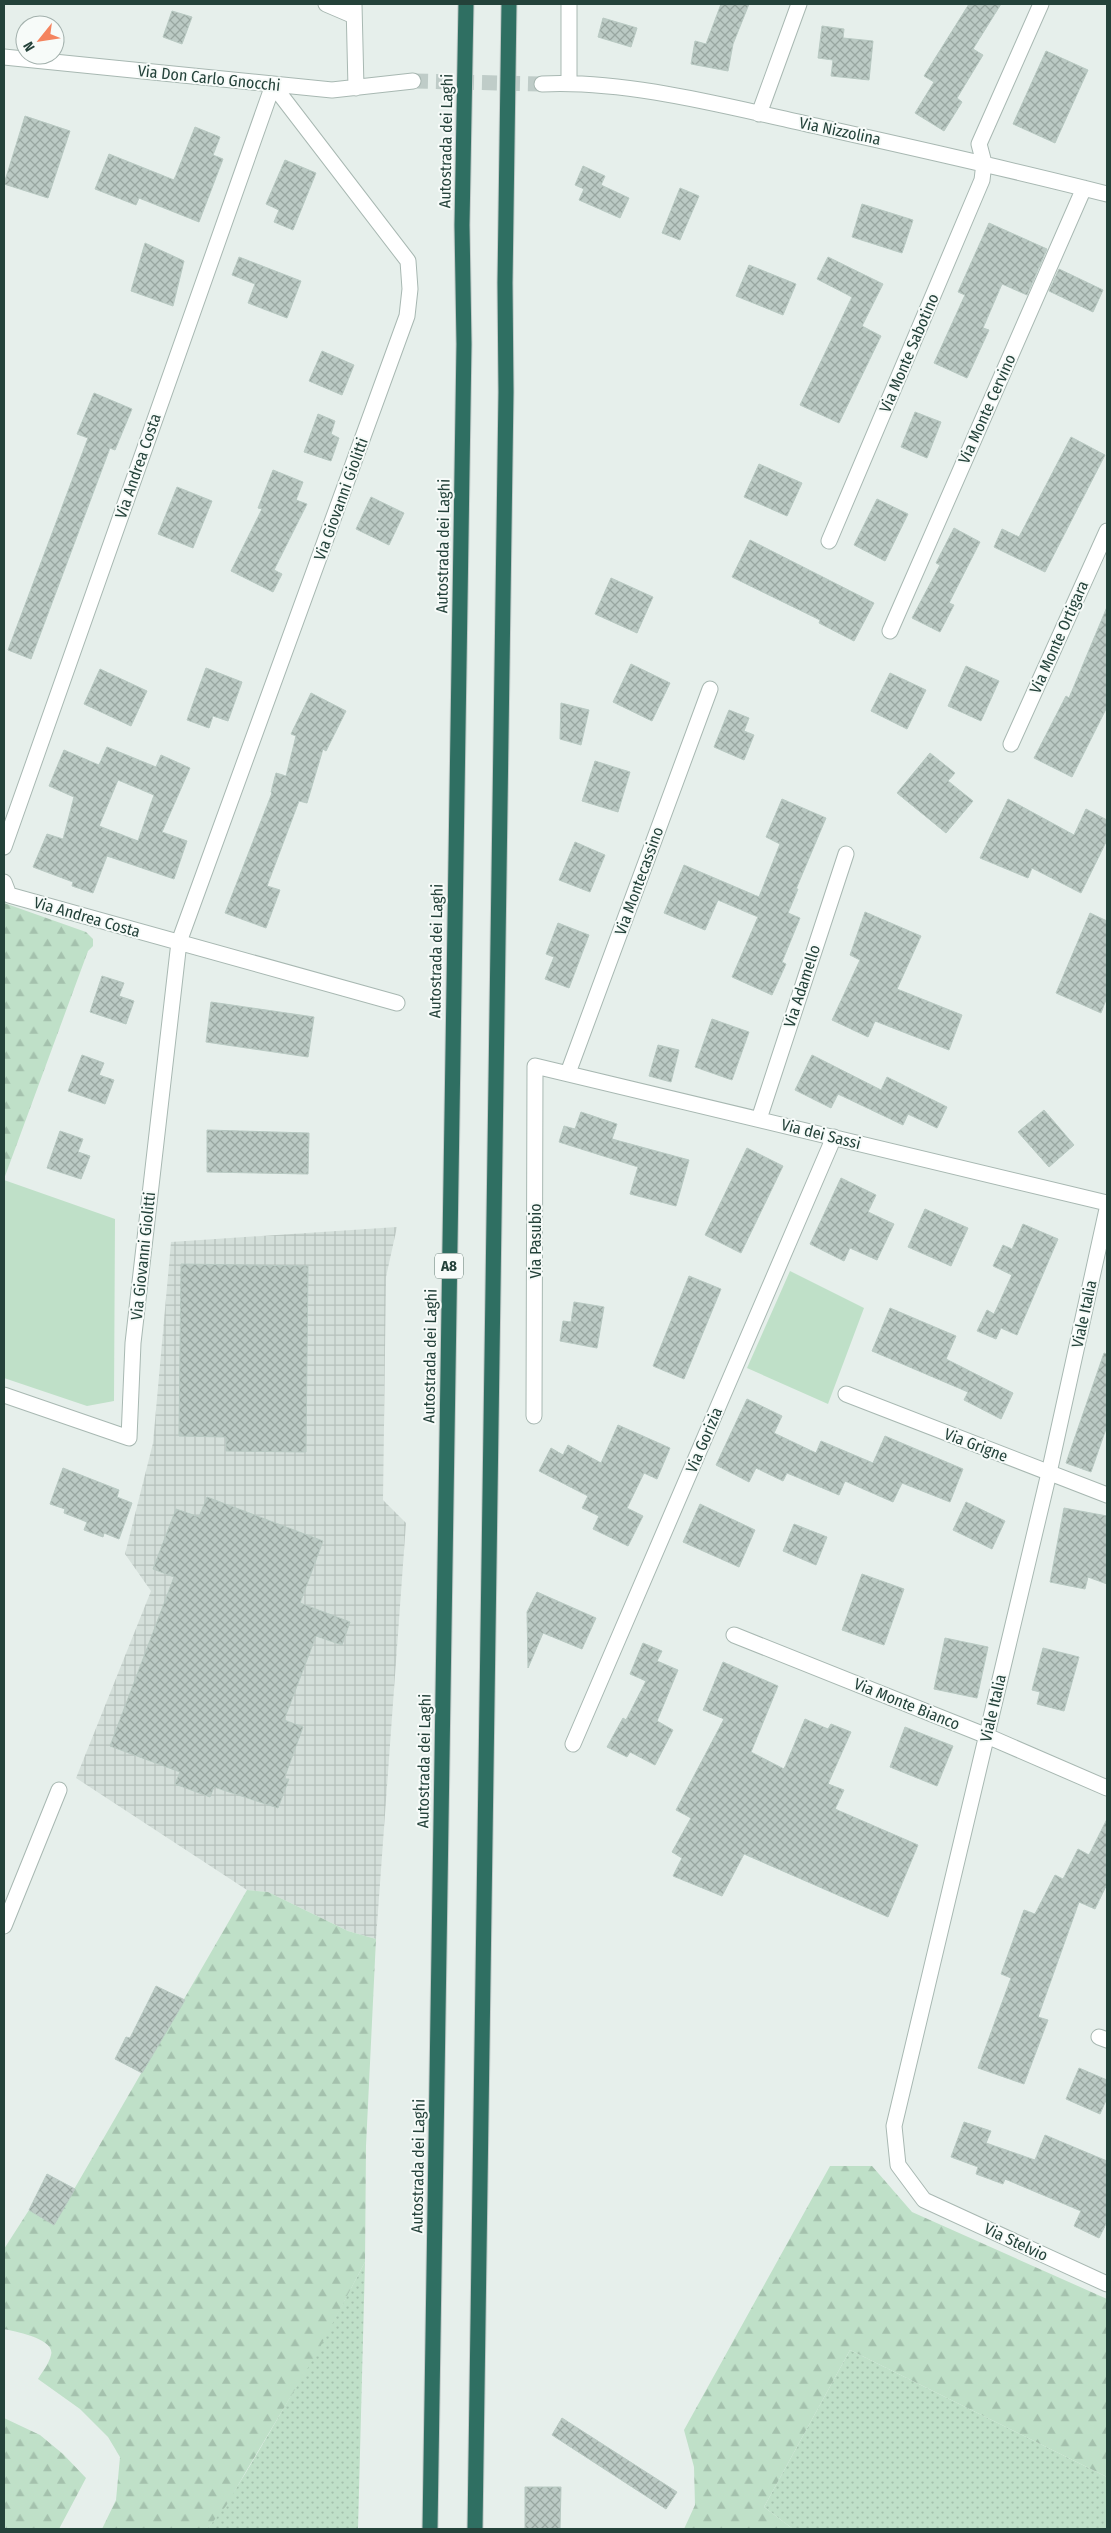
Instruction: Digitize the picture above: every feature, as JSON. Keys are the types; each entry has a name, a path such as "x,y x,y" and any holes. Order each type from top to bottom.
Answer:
{"highway":[{"name":"Autostrada dei Laghi","path":"430,2529 464,354 462,225 466,4"},
{"path":"475,2529 506,392 505,283 509,4"}],"street":[{"path":"326,4 354,10 356,88"},
{"path":"542,84 569,82 570,4"},
{"path":"759,114 799,4"},
{"name":"Via Monte Sabotino","path":"829,541 982,180 984,163 979,144 1041,4"},
{"name":"Via Don Carlo Gnocchi","path":"4,57 332,90 413,81"},
{"name":"Via Nizzolina","path":"569,82 675,96 984,163 1107,194"},
{"name":"Via Andrea Costa","path":"4,847 273,85"},
{"name":"Via Giovanni Giolitti","path":"4,1395 129,1438 133,1344 178,942 348,483 407,316 410,289 408,261 273,85"},
{"name":"Via Monte Cervino","path":"890,631 1084,188"},
{"name":"Via Monte Ortigara","path":"1011,744 1107,531"},
{"name":"Via Montecassino","path":"568,1073 710,690"},
{"name":"Via Adamello","path":"759,1119 846,854"},
{"name":"Via Andrea Costa","path":"4,882 9,895 178,942"},
{"path":"178,942 398,1003"},
{"name":"Via dei Sassi","path":"535,1066 1107,1203"},
{"name":"Via Pasubio","path":"534,1416 535,1066"},
{"name":"Via Gorizia","path":"573,1744 834,1137"},
{"name":"Viale Italia","path":"924,2200 898,2165 894,2126 1049,1473 1107,1209"},
{"name":"Via Grigne","path":"846,1394 1107,1496"},
{"name":"Via Monte Bianco","path":"734,1635 987,1736 1107,1788"},
{"path":"4,1926 59,1790"},
{"name":"Via Stelvio","path":"924,2200 1107,2284"}],"shaded area":[{"path":"397,1227 386,1277 383,1500 406,1523 376,1939 348,1931 268,1892 247,1890 76,1778 151,1591 125,1554 153,1443 171,1242"}],"green space":[{"path":"4,903 86,932 93,939 93,946 88,951 4,1179"},
{"path":"4,1180 115,1219 114,1401 87,1406 4,1378"},
{"path":"790,1271 864,1308 828,1404 747,1368"},
{"path":"247,1890 268,1892 348,1931 376,1939 366,2146 365,2262 318,2351 226,2506 207,2529 102,2529 116,2500 120,2457 108,2437 80,2409 38,2379 51,2355 51,2349 47,2344 33,2337 4,2329 4,2249 29,2210 54,2224"},
{"path":"830,2166 872,2166 912,2212 1107,2299 1107,2477 850,2350 764,2507 793,2529 684,2529 695,2505 694,2467 684,2430"},
{"path":"365,2262 358,2529 207,2529 233,2493 256,2455"},
{"path":"850,2350 1107,2477 1107,2529 793,2529 764,2507"},
{"path":"4,2418 40,2435 63,2454 86,2478 59,2529 4,2529"}],"building":[{"path":"721,4 749,4 733,44 728,71 691,64 695,41 706,44"},
{"path":"969,4 1001,4 973,49 983,55 957,98 962,102 944,131 915,113 934,82 924,76"},
{"path":"172,11 192,17 182,44 163,37"},
{"path":"603,18 637,28 631,47 598,37"},
{"path":"822,26 844,29 843,38 873,41 869,80 831,76 833,60 818,58"},
{"path":"1046,51 1088,70 1055,143 1013,124"},
{"path":"25,116 70,131 48,198 4,184"},
{"path":"195,127 220,137 213,155 223,159 199,222 139,198 136,205 95,189 109,154 174,180"},
{"path":"285,160 316,173 293,230 274,222 279,210 266,204"},
{"path":"583,166 605,176 601,185 629,198 620,218 579,200 584,189 575,185"},
{"path":"680,188 699,196 680,240 662,233"},
{"path":"862,204 913,220 902,253 852,237"},
{"path":"989,223 1047,249 1027,295 1002,284 983,328 989,330 967,378 934,363 965,295 958,292"},
{"path":"145,243 184,261 173,306 131,291"},
{"path":"239,257 301,281 287,318 248,303 255,284 232,275"},
{"path":"828,257 883,284 862,326 881,336 839,423 800,405 852,297 817,279"},
{"path":"749,265 796,284 783,315 736,296"},
{"path":"1059,269 1103,290 1093,312 1049,291"},
{"path":"322,351 354,365 342,395 309,381"},
{"path":"94,393 132,409 115,450 110,448 31,659 8,650 88,438 77,434"},
{"path":"915,412 941,422 927,458 901,447"},
{"path":"318,414 335,421 331,434 339,438 331,461 304,452"},
{"path":"1071,437 1105,455 1045,572 994,547 1002,529 1019,537"},
{"path":"759,464 802,483 787,516 744,497"},
{"path":"273,470 303,482 296,500 307,504 274,570 282,574 273,592 231,571 262,509 258,508"},
{"path":"177,487 212,501 193,548 158,534"},
{"path":"371,497 404,513 389,545 356,529"},
{"path":"877,499 908,514 885,561 854,545"},
{"path":"954,528 980,542 949,603 954,605 940,632 912,618 940,565 936,563"},
{"path":"750,540 874,603 854,641 819,623 820,620 732,577"},
{"path":"611,578 653,597 637,633 595,614"},
{"path":"1107,607 1107,707 1072,777 1034,758 1066,696 1069,698"},
{"path":"631,664 670,683 652,721 613,702"},
{"path":"966,666 999,681 981,721 948,706"},
{"path":"206,668 242,682 228,721 213,716 209,728 187,720"},
{"path":"100,669 147,691 131,726 84,704"},
{"path":"890,673 926,690 907,729 871,711"},
{"path":"311,693 346,711 326,751 323,749 307,803 299,801 267,886 280,890 266,928 225,913 272,793 276,773 286,776 296,736 291,734"},
{"path":"561,703 589,710 581,745 560,739"},
{"path":"729,710 749,718 744,731 754,735 744,760 714,747"},
{"path":"107,747 156,767 161,755 190,768 162,832 187,841 174,879 107,856 93,893 72,886 73,882 33,867 47,834 63,839 74,797 49,786 64,750 99,765","holes":["118,780 154,795 138,841 99,826"]},
{"path":"930,753 955,773 948,781 973,801 946,833 897,793"},
{"path":"595,761 630,772 618,812 582,801"},
{"path":"782,799 826,818 788,913 800,918 782,962 786,964 772,995 732,977 758,917 718,900 705,930 664,913 684,865 759,897 780,844 766,837"},
{"path":"1008,799 1074,835 1086,809 1107,820 1107,840 1081,893 1032,868 1028,878 980,858"},
{"path":"575,842 605,855 590,892 559,880"},
{"path":"865,912 921,936 897,989 962,1015 949,1050 875,1021 868,1037 832,1020 860,960 850,955"},
{"path":"1090,913 1107,921 1107,997 1101,1013 1056,993"},
{"path":"558,923 589,935 569,988 545,979 554,957 546,954"},
{"path":"102,976 124,983 119,996 134,1001 126,1024 90,1012"},
{"path":"211,1002 314,1017 308,1057 206,1042"},
{"path":"712,1019 749,1032 732,1080 695,1067"},
{"path":"658,1045 679,1050 671,1082 649,1076"},
{"path":"82,1055 104,1063 99,1075 114,1080 105,1104 68,1091"},
{"path":"812,1055 881,1090 887,1077 947,1107 937,1128 908,1114 903,1125 838,1094 831,1108 795,1090"},
{"path":"1044,1110 1074,1145 1049,1167 1018,1132"},
{"path":"581,1112 617,1124 612,1139 689,1160 676,1206 630,1194 638,1167 559,1142 564,1126 575,1129"},
{"path":"207,1130 309,1133 308,1174 207,1172"},
{"path":"60,1131 83,1139 78,1152 90,1156 81,1179 47,1168"},
{"path":"747,1148 783,1166 741,1253 705,1235"},
{"path":"841,1178 876,1195 868,1212 894,1224 877,1260 850,1248 844,1261 810,1244"},
{"path":"925,1209 968,1228 951,1266 908,1247"},
{"path":"1023,1224 1058,1239 1017,1335 1001,1328 996,1339 977,1331 987,1310 994,1314 1012,1275 993,1266 1003,1245 1012,1249"},
{"path":"181,1264 308,1266 306,1452 226,1451 226,1437 179,1436"},
{"path":"689,1276 721,1289 684,1379 653,1366"},
{"path":"574,1302 604,1307 597,1348 560,1341 563,1321 571,1322"},
{"path":"890,1308 956,1336 946,1359 1013,1393 1001,1419 964,1400 968,1392 872,1351"},
{"path":"1104,1353 1107,1354 1107,1426 1091,1472 1066,1463"},
{"path":"747,1399 782,1416 774,1433 816,1453 821,1441 873,1463 885,1436 963,1469 950,1502 902,1483 893,1502 845,1481 839,1495 787,1473 783,1481 756,1468 749,1482 716,1465"},
{"path":"618,1425 670,1448 657,1479 644,1473 627,1508 643,1516 628,1546 593,1529 599,1516 582,1508 588,1496 539,1471 551,1448 563,1455 568,1445 601,1463"},
{"path":"63,1468 119,1490 117,1497 132,1503 119,1539 104,1533 103,1537 84,1530 87,1522 64,1513 65,1509 50,1504"},
{"path":"207,1497 323,1541 300,1603 350,1622 342,1645 316,1636 284,1720 303,1727 284,1779 289,1779 278,1808 214,1787 210,1797 175,1784 180,1772 110,1746 174,1577 153,1569 176,1509 199,1517"},
{"path":"966,1502 1005,1521 992,1549 953,1530"},
{"path":"700,1504 755,1530 739,1567 683,1542"},
{"path":"1064,1508 1107,1516 1107,1584 1088,1577 1085,1589 1050,1582"},
{"path":"794,1524 827,1537 816,1565 783,1551"},
{"path":"862,1574 904,1589 884,1645 842,1630"},
{"path":"537,1592 596,1618 582,1649 543,1633 528,1668 527,1612"},
{"path":"945,1638 988,1647 977,1698 934,1689"},
{"path":"643,1643 662,1651 657,1661 678,1670 657,1721 673,1730 655,1765 630,1752 627,1757 607,1747 623,1718 626,1720 646,1681 630,1674"},
{"path":"1043,1648 1079,1657 1064,1711 1037,1704 1040,1692 1032,1690"},
{"path":"723,1662 778,1686 751,1752 784,1769 805,1719 828,1729 831,1724 851,1732 828,1784 844,1790 835,1809 918,1845 888,1917 744,1854 722,1896 673,1876 682,1858 672,1852 691,1818 676,1810 724,1719 703,1710"},
{"path":"905,1727 953,1746 937,1786 890,1767"},
{"path":"1107,1819 1107,1884 1095,1909 1079,1902 1038,2017 1048,2020 1024,2084 978,2068 1011,1978 1001,1974 1024,1910 1035,1914 1055,1875 1063,1879 1078,1849 1089,1855"},
{"path":"156,1986 185,2000 142,2073 115,2059 126,2037 130,2038"},
{"path":"1079,2068 1107,2080 1107,2098 1100,2114 1066,2099"},
{"path":"964,2122 991,2131 986,2143 1035,2160 1045,2135 1107,2161 1107,2222 1099,2238 1074,2226 1081,2211 1005,2179 1003,2184 976,2174 978,2167 951,2157"},
{"path":"47,2174 75,2189 54,2225 29,2210"},
{"path":"562,2418 677,2492 666,2509 552,2435"},
{"path":"525,2487 561,2487 560,2529 525,2529"}],"tunnel":[{"path":"413,81 542,84"}]}
